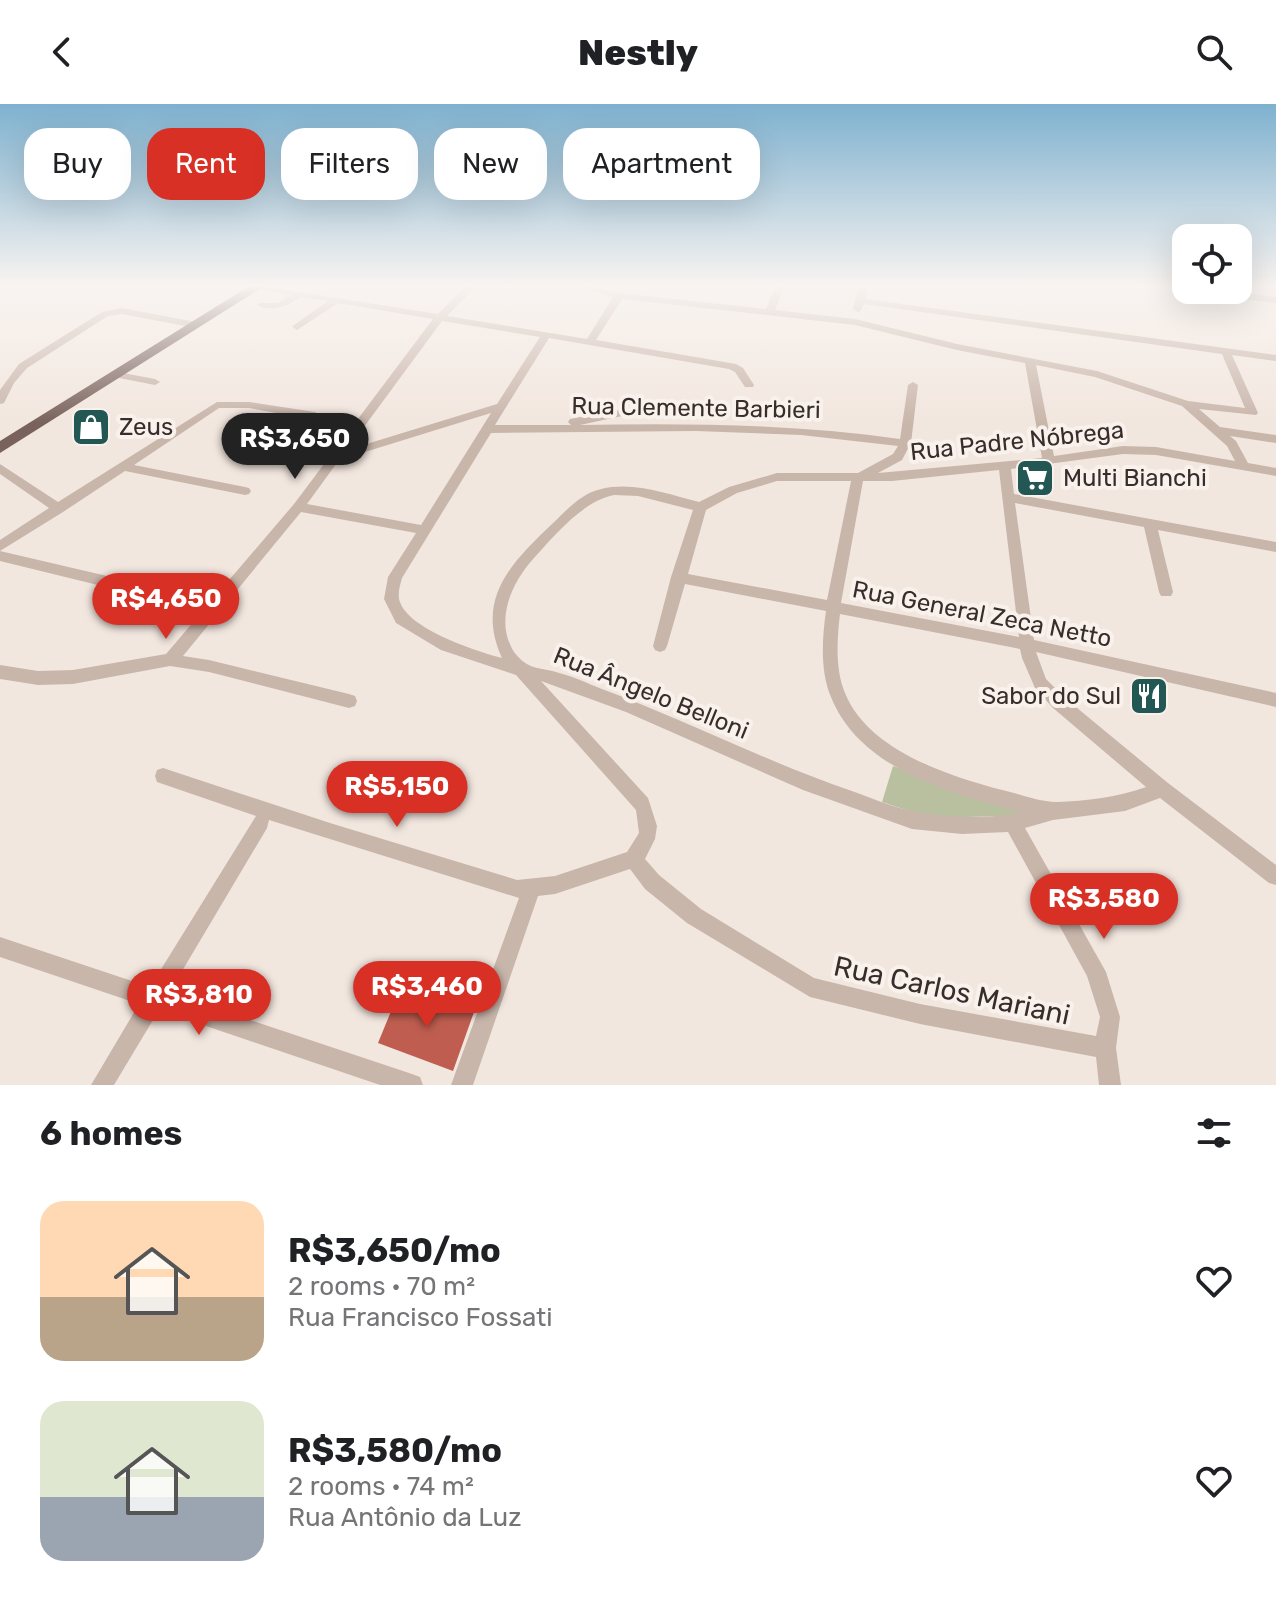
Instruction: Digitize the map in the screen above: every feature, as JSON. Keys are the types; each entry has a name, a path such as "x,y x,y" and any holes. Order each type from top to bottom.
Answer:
{"main road":[{"path":"0,448 187,331"}],"street":[{"path":"0,401 9,382 31,361 76,331"},
{"path":"170,660 298,507 430,331"},
{"path":"519,331 732,366 739,370 749,385"},
{"path":"590,342 597,331"},
{"path":"895,331 1097,374 1186,404 1252,413 1226,352"},
{"path":"998,331 998,336"},
{"path":"1075,331 1276,358"},
{"name":"Rua Ângelo Belloni","path":"546,335 395,577 391,599 395,611 424,636 446,646 558,679 632,707 809,784 901,817 942,825 1013,823 1053,811 1125,803 1162,789"},
{"path":"1030,360 1049,461"},
{"path":"118,375 155,382"},
{"path":"913,385 905,443 898,457 858,478 832,607 837,696 867,734 914,768 1053,811"},
{"path":"1186,404 1220,431 1232,444 1244,466"},
{"path":"0,546 126,467 217,405 249,405 315,416"},
{"path":"337,457 500,407"},
{"path":"555,428 618,414"},
{"name":"Rua Clemente Barbieri","path":"486,429 760,429 839,433 905,443"},
{"path":"1220,431 1276,439"},
{"name":"Rua Padre Nóbrega","path":"700,507 733,490 777,477 892,477 1123,450 1141,450 1276,472"},
{"path":"1004,465 1026,644 1032,669 1040,683 1162,789 1276,876"},
{"path":"126,467 245,491"},
{"path":"0,468 59,509"},
{"path":"163,776 330,832 517,889 531,890 555,885 633,859 647,842 649,818 642,804 507,654 501,641 500,598 517,566 581,505 601,493 627,490 700,507 660,646"},
{"path":"1009,497 1276,547"},
{"path":"298,507 424,530"},
{"path":"1150,524 1166,592"},
{"path":"0,556 167,596"},
{"name":"Rua General Zeca Netto","path":"678,577 1026,644 1275,700"},
{"path":"0,672 38,678 73,677 170,660 209,666 349,701"},
{"path":"102,1085 261,822"},
{"path":"1013,823 1096,972 1110,1017 1105,1048 1110,1085"},
{"name":"Rua Carlos Mariani","path":"633,859 652,882 694,916 810,987 920,1014 1105,1048"},
{"path":"462,1085 531,890"},
{"path":"0,947 412,1085"}],"green space":[{"path":"893,766 1031,815 931,818 882,802"}],"building":[{"path":"401,987 474,1012 453,1071 378,1043"}],"place":[{"name":"Zeus","path":"91,427"},
{"name":"Multi Bianchi","path":"1035,478"},
{"name":"Sabor do Sul","path":"1149,696"}]}
